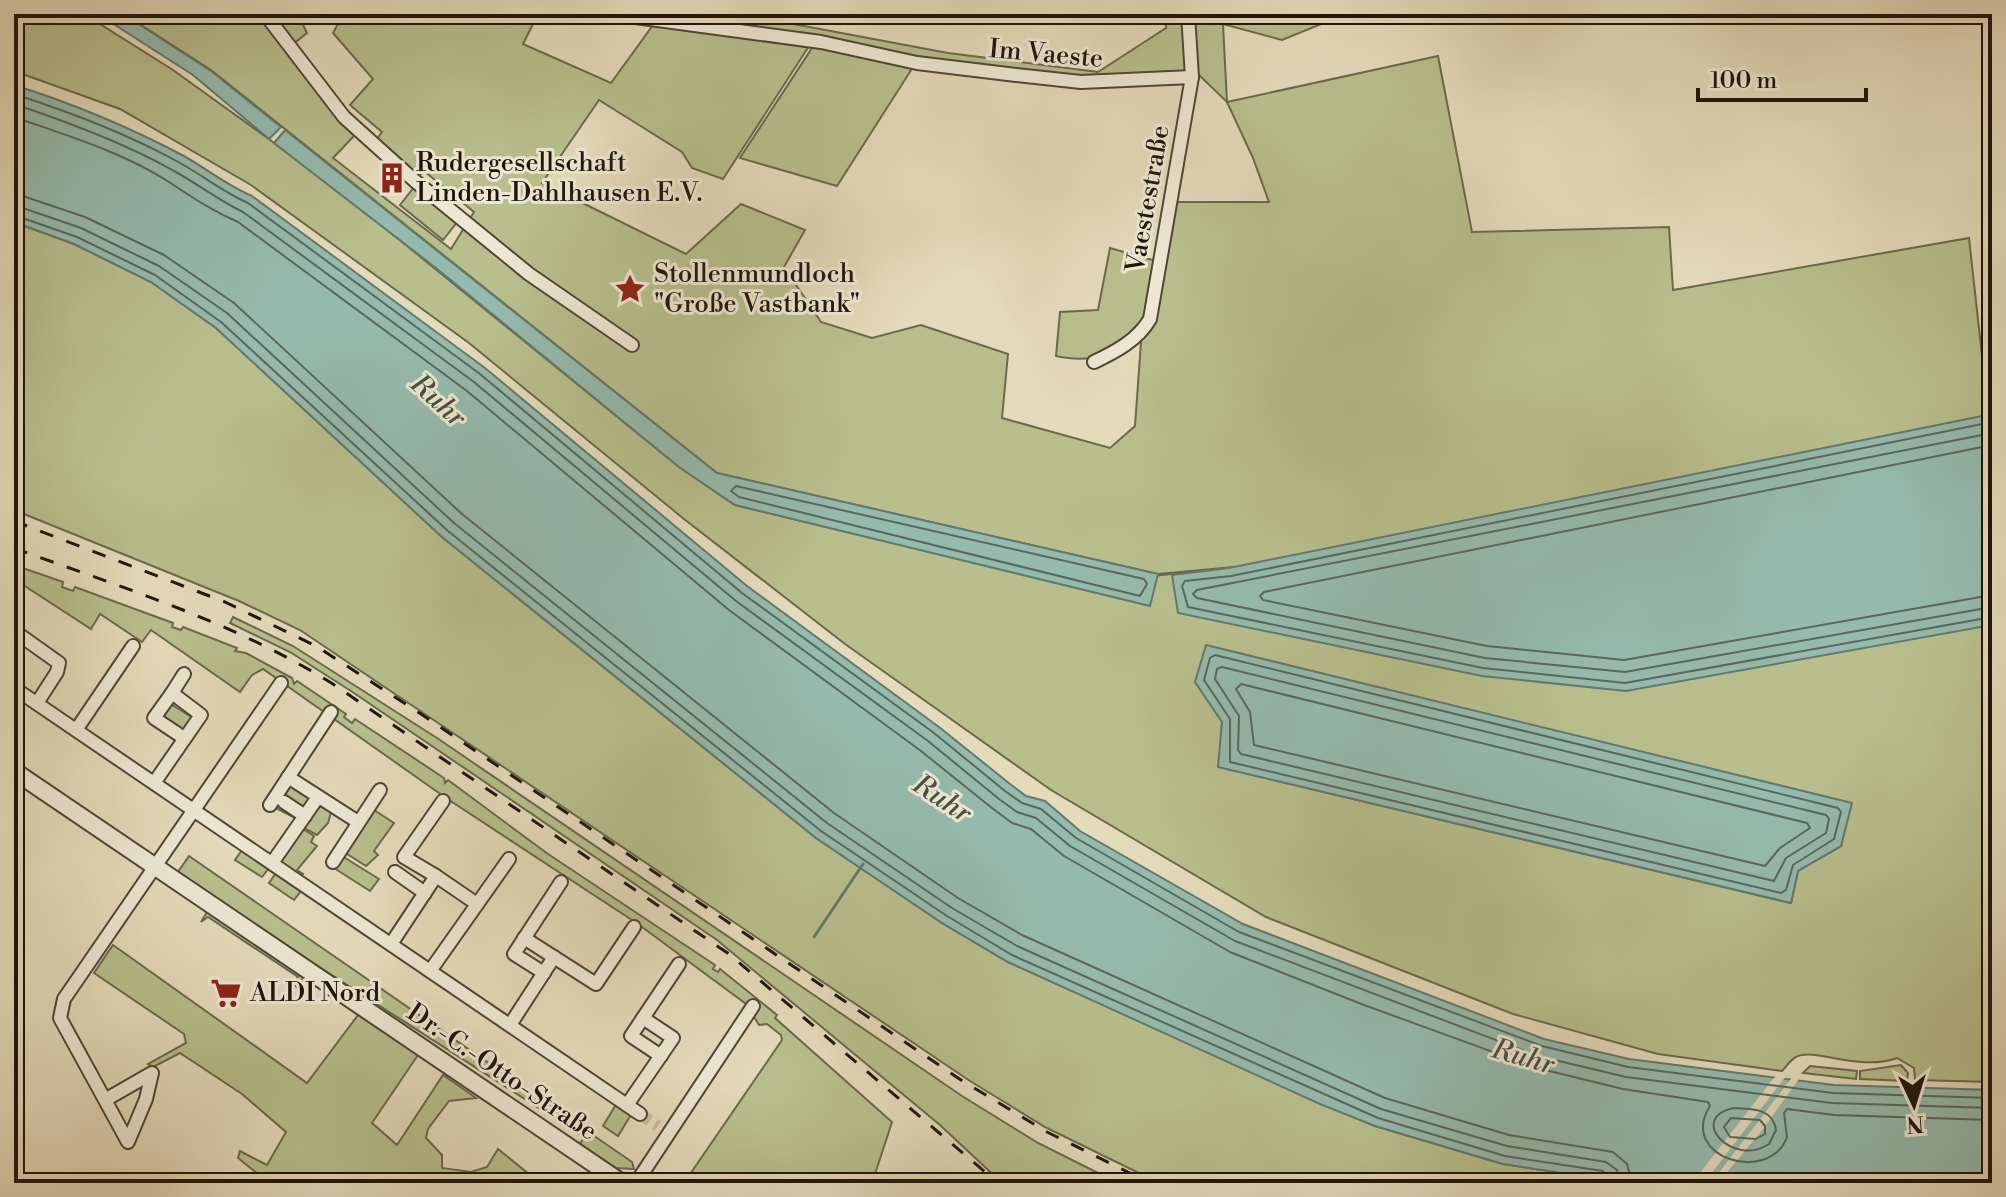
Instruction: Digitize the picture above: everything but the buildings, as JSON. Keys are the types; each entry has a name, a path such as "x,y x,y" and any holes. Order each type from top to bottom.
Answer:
{"street":[{"path":"265,14 344,117 508,258 632,345"},
{"name":"Im Vaeste","path":"613,14 821,42 917,63 1016,75 1081,82 1192,77"},
{"name":"Vaestestraße","path":"1094,362 1115,352 1144,330 1150,319 1192,77 1188,14"},
{"path":"14,631 59,663 57,672 37,703"},
{"path":"76,730 133,646"},
{"path":"184,674 154,718 184,738"},
{"path":"105,1100 152,1073 154,1081 146,1114 129,1148 60,1018 74,981 281,683"},
{"path":"14,688 640,1114"},
{"path":"154,783 201,715 172,693"},
{"path":"270,805 331,712"},
{"name":"Dr.-C.-Otto-Straße","path":"14,771 622,1183"},
{"path":"288,777 358,822"},
{"path":"333,862 380,790"},
{"path":"272,863 318,797"},
{"path":"388,884 443,801"},
{"path":"284,802 305,816"},
{"path":"404,857 477,904"},
{"path":"430,971 509,859"},
{"path":"395,872 425,893"},
{"path":"391,944 436,876"},
{"path":"544,973 514,954 561,882"},
{"path":"524,938 596,984 634,927"},
{"path":"510,1025 554,957"},
{"path":"661,1056 631,1036 679,964"},
{"path":"636,1183 663,1130 753,1006"},
{"path":"627,1105 673,1038 643,1018"}],"green space":[{"path":"14,14 84,14 173,70 327,181 679,467 735,505 884,541 1153,576 1234,567 1158,574 717,473 211,70 124,14 298,14 307,33 292,45 357,133 333,158 451,249 474,212 424,171 418,177 376,140 382,132 350,105 373,79 333,33 343,14 538,14 523,44 611,83 661,14 719,14 772,20 948,53 1098,72 1166,28 1165,14 1321,14 1324,23 1282,40 1223,24 1227,102 1438,56 1472,232 1669,227 1673,290 1969,238 1984,374 1992,382 1992,1082 1915,1080 1914,1068 1897,1058 1868,1062 1804,1055 1794,1058 1782,1071 1658,1054 1513,1014 1266,917 1051,790 845,644 684,519 469,343 251,185 120,109 14,71","holes":["811,43 1081,81 1197,73 1227,102 1269,202 1173,202 1163,263 1110,248 1098,310 1060,312 1056,356 1083,359 1103,354 1139,323 1142,328 1135,426 1110,448 1002,418 1008,354 921,325 872,338 821,322 784,267 805,230 741,204 686,254 542,183 599,100 682,152 692,168 723,179","1222,722 1841,846 1798,871 1791,903 1219,767"]},
{"path":"816,42 915,64 837,186 740,158"},
{"path":"415,186 458,221 443,240 400,205"},
{"path":"14,222 74,244 151,282 216,328 442,537 816,838 942,923 1008,962 1375,1126 1503,1164 1627,1183 1159,1183 1045,1127 970,1081 300,630 239,601 14,510"},
{"path":"14,565 63,582 62,587 73,591 75,587 173,623 172,627 181,630 183,627 237,648 235,651 246,653 292,678 294,684 297,681 346,714 344,717 352,723 355,719 444,778 445,783 448,780 548,854 715,965 713,969 718,972 720,969 777,1015 775,1018 892,1122 872,1183 684,1183 782,1040 781,1035 767,1024 759,1025 746,1004 638,924 446,798 263,669 252,675 240,692 151,630 142,642 100,614 91,629 14,579"},
{"path":"233,617 293,646 437,738 962,1096 1038,1143 1118,1183 1002,1183 940,1125 717,940 354,693 290,652 230,623"},
{"path":"169,703 193,718 183,734 159,717"},
{"path":"288,785 332,809 328,823 317,835 302,827 303,822 270,805"},
{"path":"374,810 394,823 374,851 378,855 366,866 344,852"},
{"path":"303,829 314,836 311,842 317,846 297,870 303,874 299,878 279,864"},
{"path":"242,850 269,868 262,877 235,860"},
{"path":"189,856 632,1162 634,1169 616,1168 579,1146 584,1137 280,942 178,872"},
{"path":"342,856 379,879 370,891 334,868"},
{"path":"276,873 301,891 294,900 269,883"},
{"path":"207,912 304,977 297,987 293,984 298,977 208,917 201,922"},
{"path":"113,945 307,1083 361,1011 420,1052 372,1123 397,1145 443,1075 476,1098 449,1101 428,1129 426,1138 442,1155 442,1168 471,1172 487,1167 498,1149 540,1183 269,1183 238,1158 240,1151 267,1165 286,1132 242,1094 180,1053 153,1067 148,1064 186,1043 184,1034 94,973"},
{"path":"1901,1065 1908,1073 1907,1081 1860,1079 1860,1071"},
{"path":"1810,1066 1857,1071 1856,1079 1803,1073"},
{"path":"617,1103 632,1113 618,1136 603,1126"}],"water":[{"path":"98,14 123,14 211,71 281,127 269,139 193,75"},
{"name":"Ruhr","path":"14,85 141,135 252,196 485,368 747,586 939,727 1026,796 1045,801 1080,831 1243,924 1544,1039 1629,1059 1834,1085 1992,1090 1992,1183 1627,1183 1503,1164 1375,1126 1320,1104 1008,962 942,923 816,838 442,537 216,328 151,282 74,244 14,222"},
{"path":"285,130 717,473 1158,574 1150,606 735,505 679,467 436,268 274,143"},
{"path":"1992,414 1992,625 1626,691 1482,676 1178,613 1172,575 1229,568"},
{"path":"1206,645 1852,803 1841,846 1798,871 1791,903 1218,767 1222,722 1195,682"}],"pier":[{"path":"1777,1074 1787,1075 1704,1183 1692,1183"},
{"path":"1794,1075 1801,1076 1763,1129 1718,1183 1711,1183"}],"waterway":[{"path":"814,937 863,864"}],"tunnel":[{"path":"640,1114 658,1126"}],"railway":[{"path":"14,521 225,602 316,646 961,1080 1047,1132 1150,1183"},
{"path":"14,548 217,624 333,684 729,954 998,1183"}],"place":[{"name":"Rudergesellschaft Linden-Dahlhausen E.V.","path":"392,178"},
{"name":"Stollenmundloch \"Große Vastbank\"","path":"630,289"},
{"name":"ALDI Nord","path":"226,993"}]}
